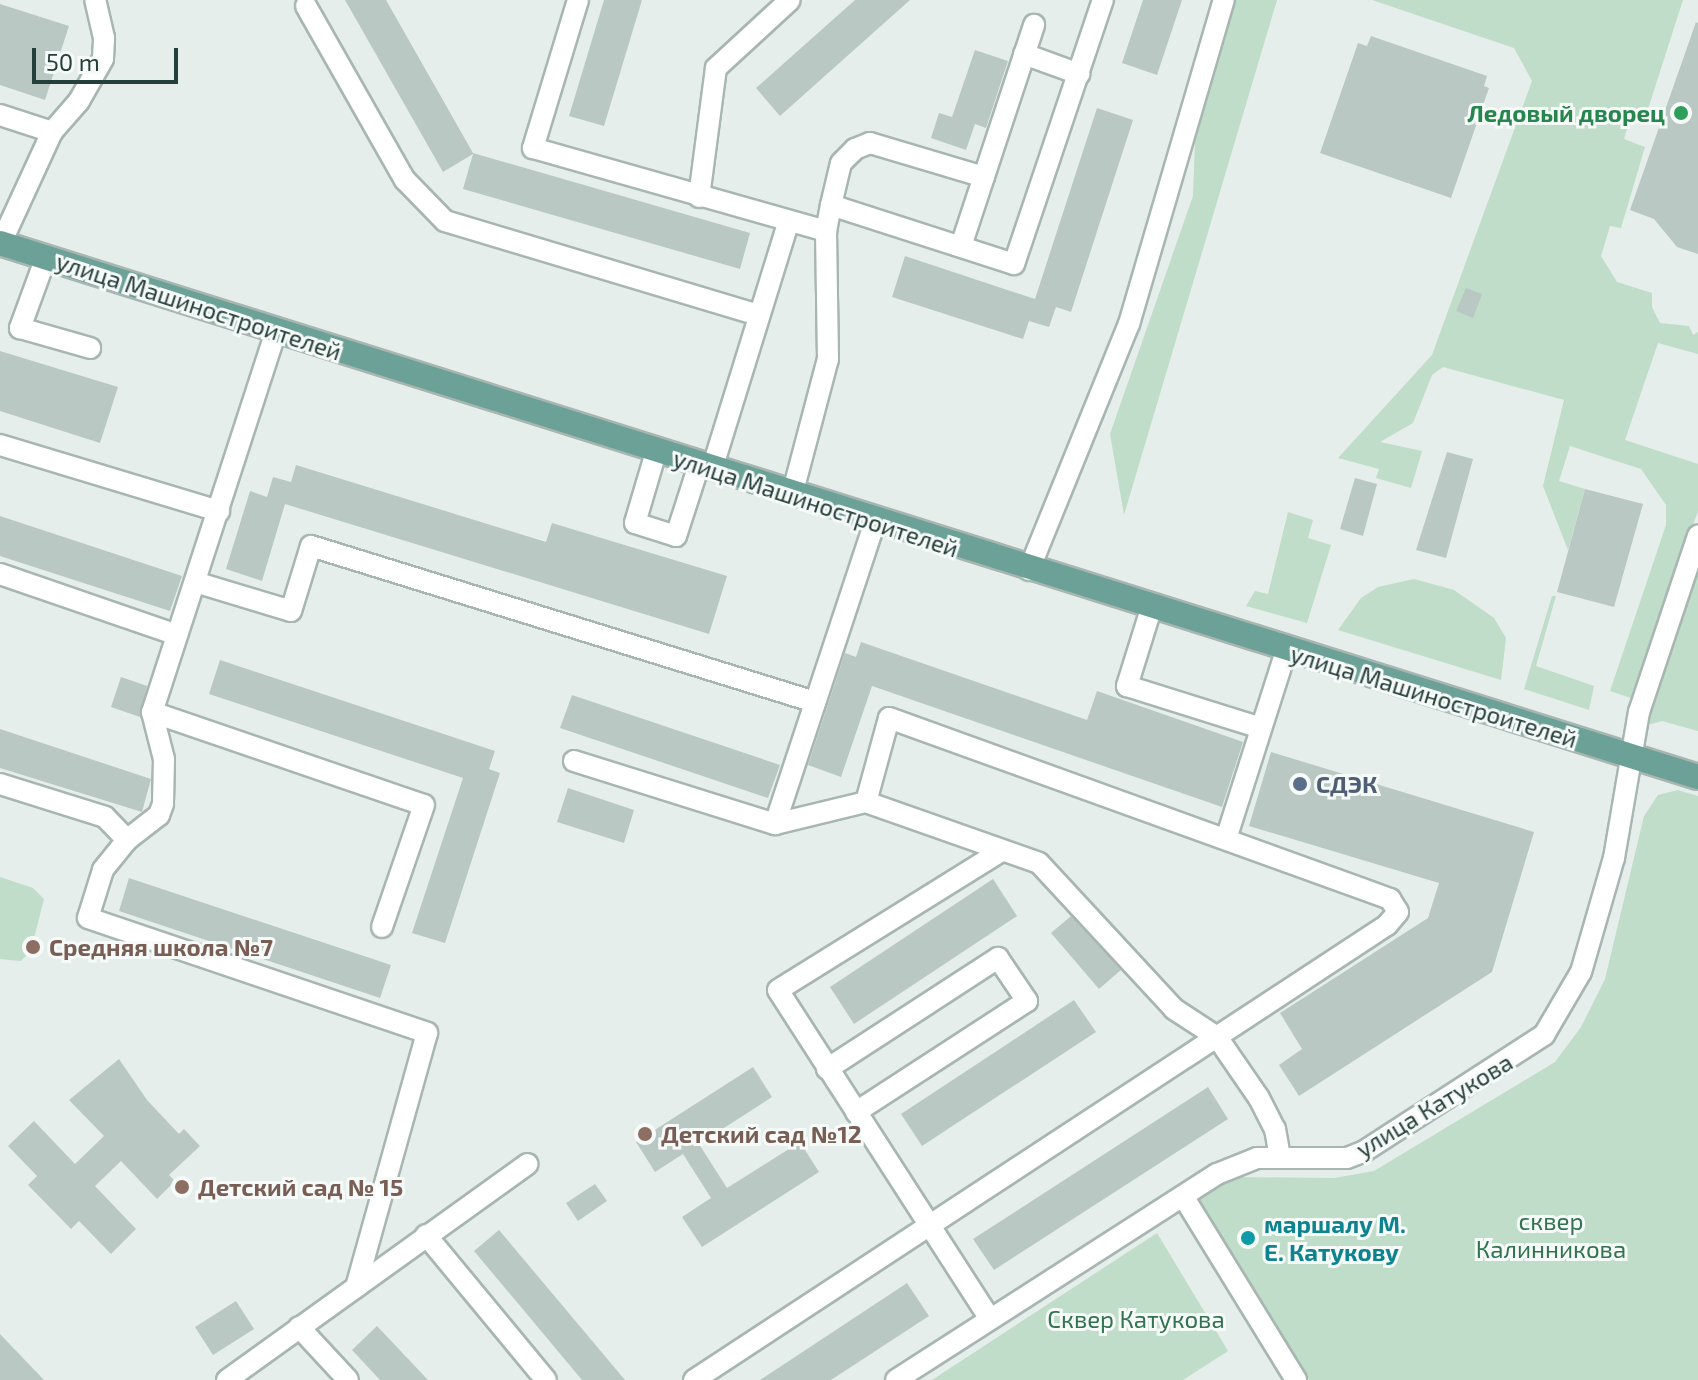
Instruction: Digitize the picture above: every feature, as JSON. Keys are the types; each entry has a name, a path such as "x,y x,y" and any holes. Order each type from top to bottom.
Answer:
{"main road":[{"name":"улица Машиностроителей","path":"0,243 1151,609 1698,777"}],"street":[{"path":"0,243 52,132 79,101 103,59 104,38 95,0"},
{"path":"578,0 533,148 788,223 826,231"},
{"path":"699,197 716,68 790,0"},
{"path":"831,205 1014,264 1103,0"},
{"path":"1029,570 1129,324 1224,0"},
{"path":"306,6 405,180 445,221 759,315"},
{"path":"961,246 1034,25"},
{"path":"1024,54 1079,74"},
{"path":"0,115 52,132"},
{"path":"792,495 828,359 826,231 841,163 855,149 870,143 984,177"},
{"path":"656,452 635,523 676,536 705,467 788,223"},
{"path":"46,257 20,328 90,348"},
{"path":"276,331 152,712 166,786 159,815 127,840 103,870 88,918 427,1033 356,1287"},
{"path":"0,445 219,511"},
{"path":"775,824 875,521"},
{"name":"улица Катукова","path":"896,1380 1236,1164 1280,1157 1347,1158 1363,1152 1544,1035 1581,972 1614,858 1634,758 1639,712 1698,536"},
{"path":"195,582 291,611 311,546 815,702"},
{"path":"0,574 177,635"},
{"path":"1151,609 1127,686 1261,728"},
{"path":"1226,839 1286,651"},
{"path":"152,712 424,805 382,927"},
{"path":"694,1380 1387,925 1398,912 1390,899 889,718 866,802"},
{"path":"574,761 775,824 866,802 1039,863 1174,1009 1217,1037 1259,1098 1275,1129 1280,1157"},
{"path":"0,784 105,817 127,840"},
{"path":"990,1319 778,990 1001,851"},
{"path":"827,1069 998,958 1027,1001 856,1112"},
{"path":"227,1380 528,1164"},
{"path":"1183,1196 1296,1380"},
{"path":"426,1235 546,1380"},
{"path":"299,1327 348,1380"}],"green space":[{"path":"1236,0 1277,0 1124,515 1110,434 1193,196 1195,141"},
{"path":"1372,0 1683,0 1647,112 1633,109 1624,139 1645,147 1621,228 1610,226 1601,256 1617,282 1652,293 1652,307 1660,323 1689,326 1693,335 1698,332 1698,354 1658,343 1625,440 1698,464 1698,511 1631,698 1610,691 1666,525 1666,505 1641,469 1570,446 1559,481 1585,489 1568,550 1543,486 1564,400 1443,367 1432,375 1413,423 1380,442 1422,451 1411,488 1376,478 1379,469 1338,458 1432,355 1532,81 1514,48"},
{"path":"1288,512 1313,520 1308,538 1331,545 1307,623 1246,606 1255,591 1268,594"},
{"path":"1698,571 1698,731 1662,721 1648,725 1645,720"},
{"path":"1414,579 1454,590 1494,618 1506,638 1501,680 1338,630 1361,598 1378,587"},
{"path":"1552,596 1556,596 1536,666 1594,686 1589,710 1524,689"},
{"name":"сквер Калинникова","path":"1678,790 1698,796 1698,1380 1309,1380 1198,1199 1234,1177 1334,1178 1374,1171 1555,1062 1581,1027 1605,979 1644,816 1658,795"},
{"path":"0,877 33,888 44,899 31,950 21,961 0,959"},
{"name":"Сквер Катукова","path":"1157,1233 1228,1351 1183,1380 932,1380"}],"building":[{"path":"345,0 386,0 473,153 750,233 740,269 463,189 473,154 443,172"},
{"path":"604,0 642,0 604,126 569,116"},
{"path":"855,0 910,0 780,116 756,88"},
{"path":"1143,0 1182,0 1157,75 1122,63"},
{"path":"0,4 69,26 45,100 0,85"},
{"name":"Ледовый дворец","path":"1696,22 1698,254 1677,247 1654,219 1630,210"},
{"path":"1371,36 1487,76 1484,86 1489,88 1451,198 1320,153 1358,43 1367,46"},
{"path":"975,50 1008,61 986,128 975,124 966,150 931,138 939,113 952,117"},
{"path":"1097,108 1133,120 1071,312 1056,307 1049,327 1029,321 1023,339 892,297 905,256 1035,299"},
{"path":"1466,288 1482,294 1473,318 1456,311"},
{"path":"0,351 118,387 100,443 0,411"},
{"path":"1447,452 1473,459 1446,558 1416,550"},
{"path":"296,465 546,542 552,523 727,576 709,634 285,504 262,581 226,569 250,491 267,497 273,477 291,482"},
{"path":"1355,478 1377,484 1363,536 1340,529"},
{"path":"1585,489 1643,504 1614,607 1557,592"},
{"path":"0,516 182,576 170,611 0,556"},
{"path":"861,642 1087,720 1097,691 1243,742 1222,807 872,686 841,777 808,765 845,653 856,657"},
{"path":"220,660 495,751 489,769 500,773 445,943 412,933 463,778 209,694"},
{"path":"121,677 147,686 140,717 111,707"},
{"path":"572,695 780,765 768,798 560,728"},
{"path":"0,729 151,779 142,812 0,768"},
{"path":"1271,752 1534,832 1492,972 1299,1096 1279,1065 1302,1049 1280,1013 1428,918 1439,883 1249,826"},
{"path":"568,788 634,810 624,843 557,822"},
{"path":"129,878 391,965 380,998 119,911"},
{"path":"993,879 1017,916 854,1024 830,987"},
{"path":"1071,916 1121,970 1099,989 1051,933"},
{"path":"1074,1000 1096,1032 922,1146 901,1114"},
{"path":"119,1059 147,1100 179,1134 184,1129 200,1146 169,1175 175,1181 157,1199 121,1161 95,1186 136,1229 111,1254 79,1221 71,1229 28,1185 37,1176 8,1146 34,1121 75,1164 104,1136 69,1100"},
{"path":"753,1067 772,1097 699,1144 727,1188 800,1142 819,1172 702,1247 682,1217 711,1198 683,1154 655,1172 636,1142"},
{"path":"1208,1087 1228,1119 994,1270 973,1239"},
{"path":"595,1184 607,1201 578,1221 566,1203"},
{"path":"499,1230 625,1380 582,1380 474,1251"},
{"path":"907,1283 929,1316 831,1380 760,1380"},
{"path":"236,1301 254,1329 213,1355 195,1327"},
{"path":"377,1326 428,1380 380,1380 352,1350"},
{"path":"0,1334 44,1380 0,1380"}],"place":[{"name":"Ледовый дворец","path":"1681,113"},
{"name":"СДЭК","path":"1300,784"},
{"name":"Средняя школа №7","path":"33,947"},
{"name":"Детский сад №12","path":"645,1134"},
{"name":"Детский сад № 15","path":"182,1187"},
{"name":"маршалу М. Е. Катукову","path":"1248,1238"}]}
